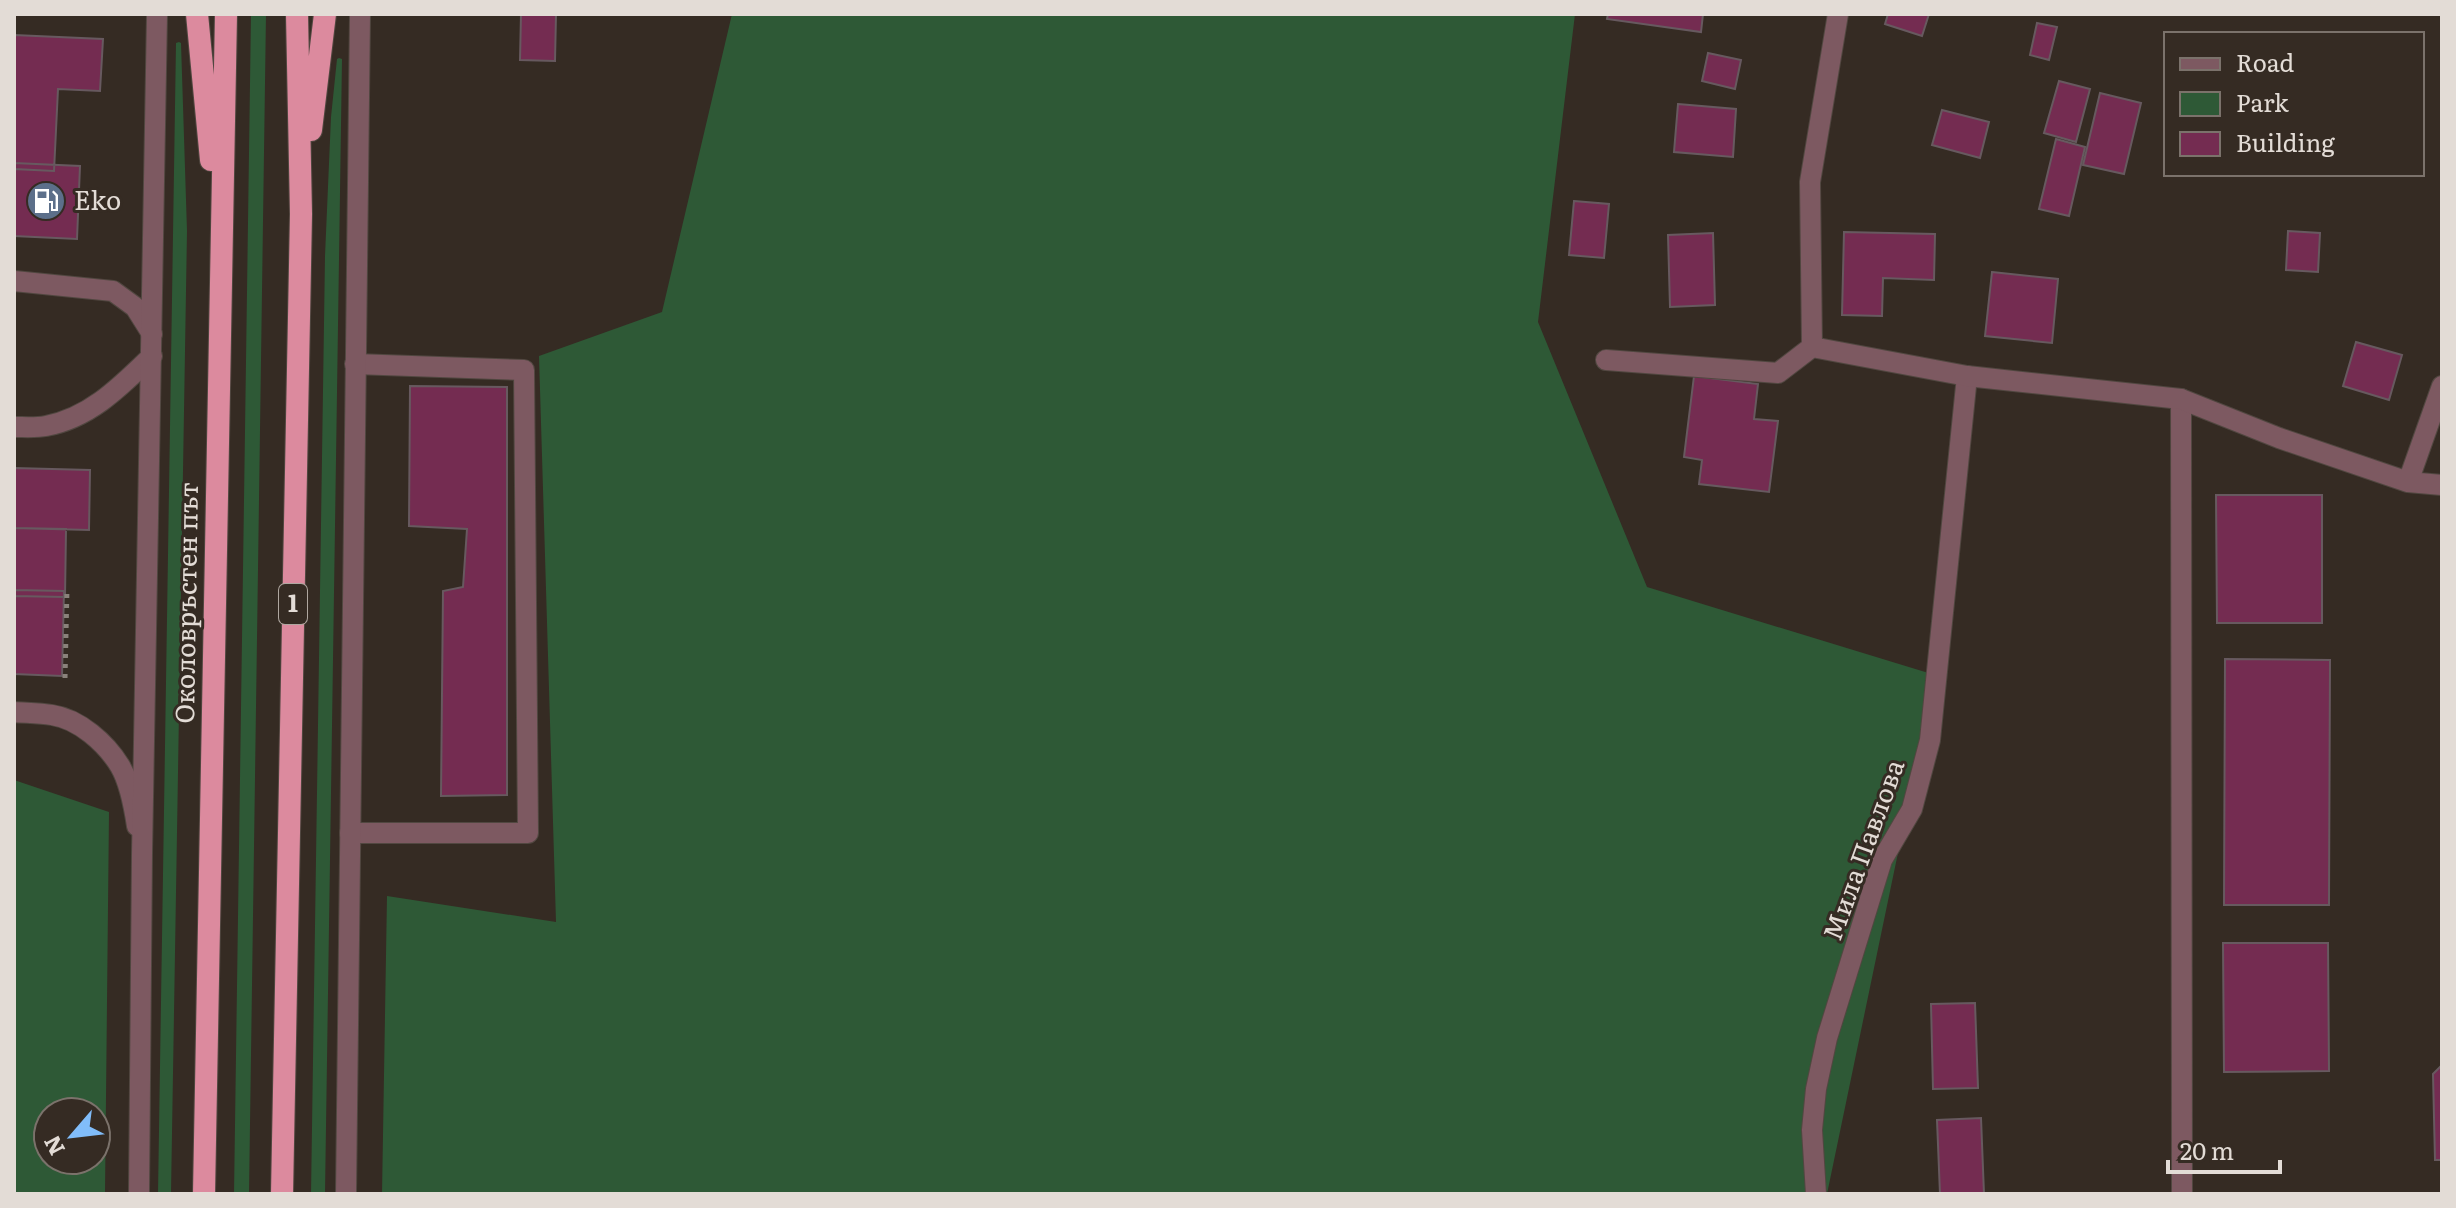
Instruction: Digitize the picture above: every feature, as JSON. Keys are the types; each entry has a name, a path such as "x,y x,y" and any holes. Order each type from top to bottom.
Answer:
{"highway":[{"path":"197,14 221,258"},
{"name":"Околовръстен път","path":"204,1194 226,14"},
{"name":"1","path":"282,1194 301,214 297,14"},
{"path":"301,214 325,14"}],"street":[{"path":"139,1194 157,14"},
{"path":"346,1194 360,14"},
{"path":"1812,347 1810,182 1838,14"},
{"path":"14,281 113,291 135,307 152,334"},
{"path":"1606,360 1778,373 1812,347 1967,376 2181,399 2279,438 2408,482 2442,485"},
{"path":"14,427 44,427 81,416 120,387 152,356"},
{"path":"350,833 528,833 524,370 355,364"},
{"name":"Мила Павлова","path":"1816,1194 1812,1130 1816,1089 1827,1038 1882,860 1912,809 1930,740 1967,376"},
{"path":"2408,482 2442,386"},
{"path":"2181,399 2182,1194"},
{"path":"14,712 54,715 80,725 102,744 121,767 133,803 142,854"}],"path":[{"path":"65,678 67,588"}],"green space":[{"path":"251,14 266,14 249,1194 234,1194"},
{"path":"732,14 1575,14 1538,322 1647,587 1935,675 1827,1194 382,1194 387,896 556,922 539,356 662,312"},
{"path":"179,42 187,231 171,1194 158,1194 176,43"},
{"path":"339,58 342,59 325,1194 311,1194 325,256 331,117"},
{"path":"14,780 109,812 106,1096 32,1096 32,1176 105,1176 105,1194 14,1194"}],"building":[{"path":"521,14 556,14 555,61 520,60"},
{"path":"1608,14 1703,14 1701,32 1607,19"},
{"path":"1888,14 1929,14 1922,36 1885,24"},
{"path":"2037,23 2057,27 2049,60 2030,55"},
{"path":"14,35 103,39 100,91 58,89 54,171 14,169"},
{"path":"1708,53 1741,60 1735,89 1702,81"},
{"path":"2059,81 2090,89 2076,142 2044,133"},
{"path":"2100,93 2141,103 2124,174 2083,165"},
{"path":"1678,104 1736,109 1733,157 1674,152"},
{"path":"1942,110 1989,122 1980,158 1932,145"},
{"path":"2056,139 2085,147 2069,216 2039,209"},
{"name":"Eko","path":"14,163 80,166 77,239 14,236"},
{"path":"1574,201 1609,204 1604,258 1569,255"},
{"path":"2288,231 2320,233 2318,272 2286,270"},
{"path":"1844,232 1935,234 1934,280 1883,278 1882,316 1842,315"},
{"path":"1713,233 1715,305 1670,307 1668,235"},
{"path":"1992,272 2058,279 2052,343 1985,336"},
{"path":"2356,342 2402,355 2389,400 2343,386"},
{"path":"1694,376 1758,384 1754,419 1778,421 1769,492 1699,484 1702,460 1684,457"},
{"path":"410,386 507,387 507,795 441,796 443,591 463,587 467,529 409,526"},
{"path":"14,468 90,470 89,530 14,528"},
{"path":"2216,495 2322,495 2322,623 2217,623"},
{"path":"14,528 66,529 65,597 14,596"},
{"path":"14,590 64,591 62,676 14,674"},
{"path":"2225,659 2330,660 2329,905 2224,905"},
{"path":"2223,943 2328,943 2329,1071 2224,1072"},
{"path":"1975,1003 1978,1088 1933,1089 1931,1004"},
{"path":"2442,1065 2442,1160 2435,1160 2433,1074"},
{"path":"1981,1118 1984,1194 1940,1194 1937,1120"}],"place":[{"name":"Eko","path":"46,201"}]}
